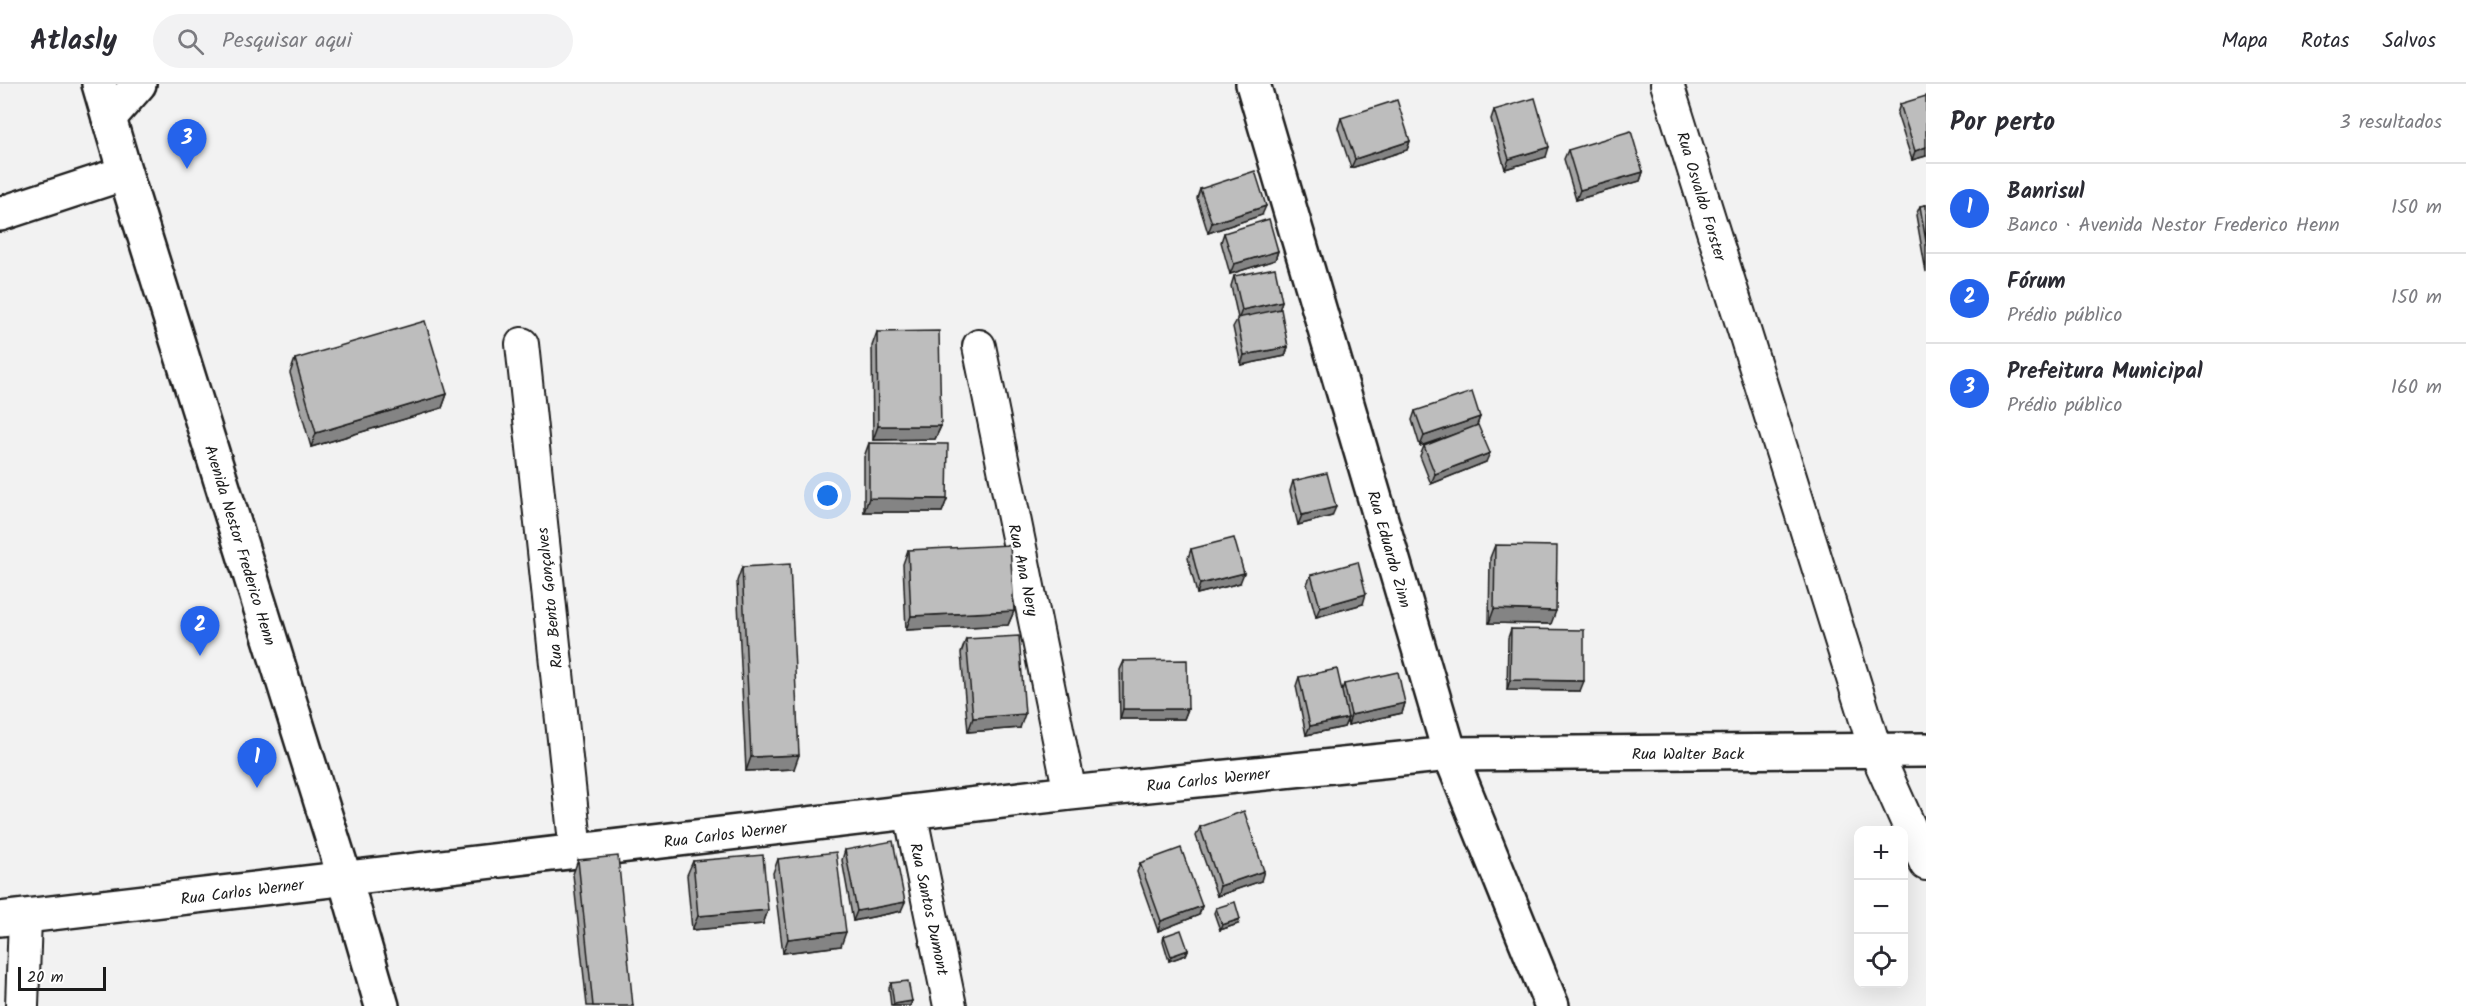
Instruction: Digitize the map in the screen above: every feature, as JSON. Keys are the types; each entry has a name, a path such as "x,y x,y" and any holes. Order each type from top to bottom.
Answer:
{"street":[{"name":"Avenida Nestor Frederico Henn","path":"99,84 345,879 382,1006"},
{"path":"109,118 139,84"},
{"name":"Rua Eduardo Zinn","path":"1253,84 1450,754 1552,1006"},
{"name":"Rua Osvaldo Forster","path":"1667,84 1876,752 1926,864"},
{"path":"0,214 125,173"},
{"name":"Rua Bento Gonçalves","path":"522,344 576,852"},
{"name":"Rua Ana Nery","path":"979,346 1070,793"},
{"name":"Rua Walter Back","path":"1450,754 1926,750"},
{"name":"Rua Carlos Werner","path":"12,918 1070,793 1450,754"},
{"name":"Rua Santos Dumont","path":"910,812 950,1006"},
{"path":"12,918 21,1006"}],"building":[{"path":"1926,96 1926,147 1915,151 1900,104"},
{"path":"1535,98 1549,147 1509,159 1494,110"},
{"path":"1397,100 1410,141 1355,159 1341,118"},
{"path":"1631,131 1643,172 1580,190 1568,150"},
{"path":"1255,171 1266,206 1212,223 1200,189"},
{"path":"1926,205 1926,242 1920,206"},
{"path":"1269,219 1278,251 1234,264 1224,233"},
{"path":"1275,268 1282,301 1242,310 1234,276"},
{"path":"1281,309 1288,347 1244,355 1237,318"},
{"path":"425,321 447,394 316,433 295,359"},
{"path":"939,331 941,426 878,426 877,332"},
{"path":"1472,392 1480,417 1424,436 1415,411"},
{"path":"1478,425 1490,453 1435,474 1424,446"},
{"path":"869,443 948,444 947,499 869,498"},
{"path":"1327,473 1336,507 1302,515 1293,481"},
{"path":"1234,538 1244,573 1200,584 1191,549"},
{"path":"1010,545 1014,611 911,616 908,550"},
{"path":"1495,545 1557,546 1556,611 1494,609"},
{"path":"1358,562 1366,594 1320,607 1311,575"},
{"path":"790,564 799,755 751,757 742,567"},
{"path":"1511,629 1584,630 1584,681 1510,680"},
{"path":"1019,636 1025,714 973,718 966,639"},
{"path":"1187,660 1188,709 1123,709 1123,661"},
{"path":"1337,669 1348,718 1310,726 1299,677"},
{"path":"1398,672 1405,703 1351,715 1344,684"},
{"path":"1244,811 1264,871 1220,886 1200,827"},
{"path":"893,841 905,902 857,911 845,850"},
{"path":"1181,848 1202,906 1161,921 1140,863"},
{"path":"836,852 846,932 788,939 778,859"},
{"path":"763,855 768,910 698,916 693,861"},
{"path":"618,856 633,1006 593,1006 578,860"},
{"path":"1235,902 1240,919 1222,925 1216,908"},
{"path":"1181,930 1188,950 1171,956 1164,936"},
{"path":"908,981 912,1001 894,1004 891,983"}],"place":[{"name":"Prefeitura Municipal","path":"187,169"},
{"name":"Fórum","path":"200,656"},
{"name":"Banrisul","path":"257,788"}]}
